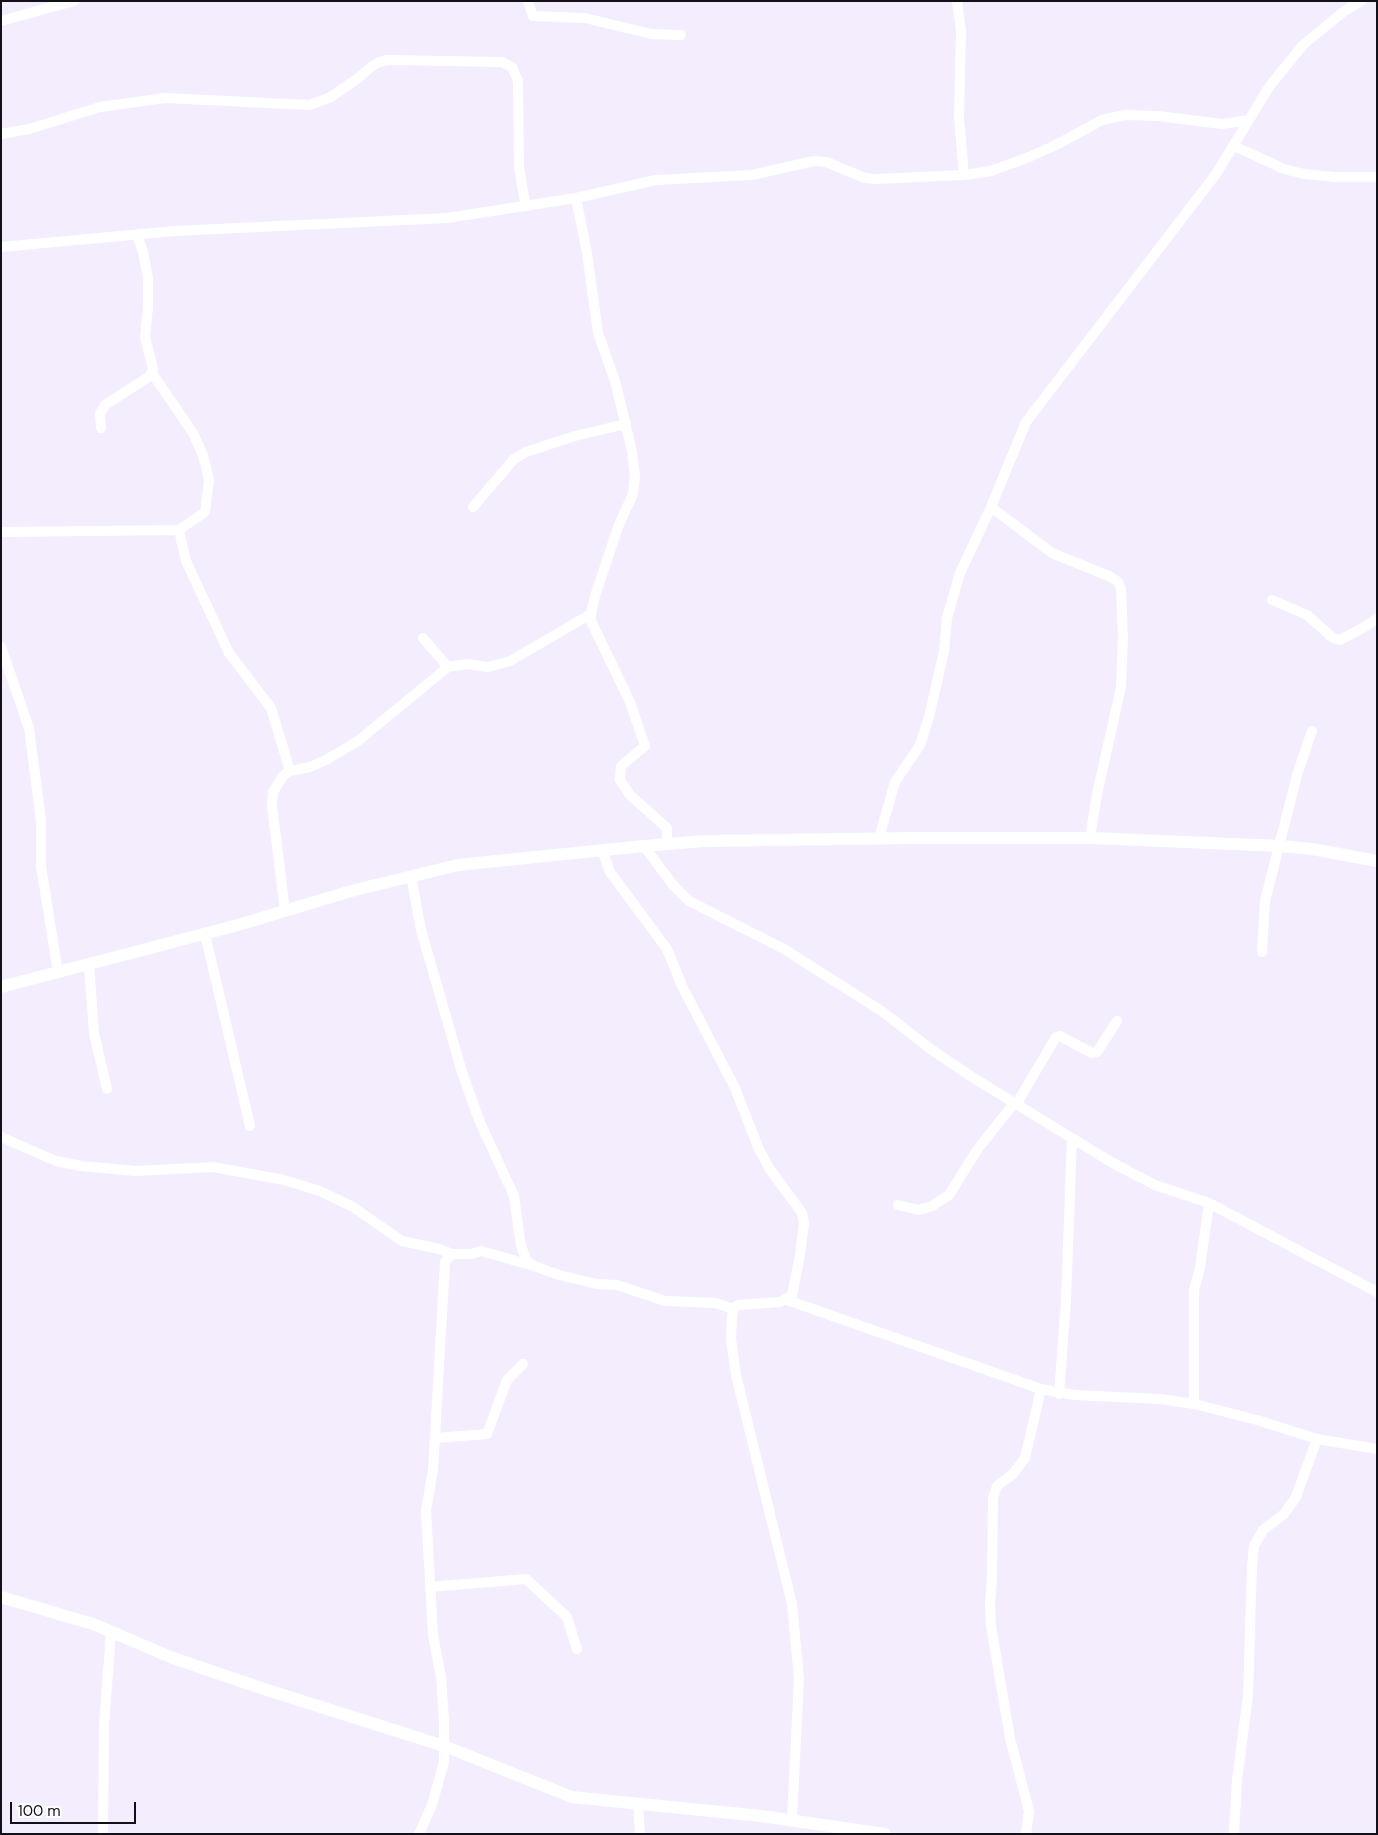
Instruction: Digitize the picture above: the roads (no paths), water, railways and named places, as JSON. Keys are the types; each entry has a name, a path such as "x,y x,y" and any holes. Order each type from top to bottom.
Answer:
{"main road":[{"path":"1,986 205,934 351,891 458,865 644,846 878,838 1090,838 1280,846 1321,850 1377,861"},
{"path":"1,1597 57,1612 112,1632 173,1658 260,1688 444,1746 555,1792 588,1800 792,1820 885,1834"}],"street":[{"path":"1,21 74,1"},
{"path":"528,1 533,16 585,18 651,34 681,35"},
{"path":"957,1 961,31 959,118 964,175"},
{"path":"878,838 895,782 920,745 926,726 944,651 947,618 960,573 991,507 1026,422 1216,174 1269,87 1303,45 1343,12 1361,1"},
{"path":"1,134 29,129 100,107 165,98 309,105 330,98 371,67 379,62 388,60 502,62 512,68 518,81 519,167 527,206"},
{"path":"1,247 213,229 447,218 576,198 656,180 752,175 814,161 826,162 865,178 964,175 990,171 1029,157 1056,145 1102,120 1118,117 1158,116 1222,124 1249,120"},
{"path":"1234,146 1284,169 1304,174 1335,177 1377,177"},
{"path":"576,198 598,333 615,381 636,476 633,494 618,527 591,614 594,629 630,702 645,746 621,766 620,780 630,795 667,828 667,844"},
{"path":"1,532 179,530 206,512 209,480 204,455 193,434 152,373 144,337 148,307 148,278 143,252 137,235"},
{"path":"100,428 100,414 105,405 152,373"},
{"path":"472,506 514,458 526,452 576,436 626,424"},
{"path":"991,507 1052,553 1112,577 1118,582 1123,638 1121,687 1097,794 1090,838"},
{"path":"179,530 186,561 229,652 271,708 290,771"},
{"path":"1272,600 1306,615 1333,638 1340,640 1377,618"},
{"path":"285,911 272,806 276,784 290,771 310,767 326,760 358,741 448,667 467,664 488,667 510,661 591,614"},
{"path":"423,638 448,667"},
{"path":"1,647 29,728 41,821 41,866 58,973"},
{"path":"1262,952 1265,902 1297,775 1312,731"},
{"path":"644,846 673,885 689,901 784,949 883,1012 932,1050 1072,1138 1155,1185 1209,1203 1377,1292"},
{"path":"1,1137 56,1161 81,1166 135,1171 213,1167 284,1180 320,1191 353,1207 402,1242 440,1249 452,1254 471,1254 481,1251 597,1284 617,1285 664,1301 716,1304 734,1309 742,1304 787,1300 792,1295 800,1255 804,1222 802,1213 769,1168 758,1147 735,1088 682,986 667,949 610,872 602,850"},
{"path":"410,876 421,930 462,1072 479,1120 514,1196 523,1253 527,1261 534,1266"},
{"path":"205,934 250,1126"},
{"path":"89,965 94,1033 108,1089"},
{"path":"898,1205 919,1210 932,1206 949,1195 978,1150 1016,1102 1056,1037 1060,1036 1092,1053 1097,1052 1117,1021"},
{"path":"1059,1394 1066,1300 1072,1138"},
{"path":"1194,1404 1194,1290 1200,1268 1209,1203"},
{"path":"510,1259 520,1234"},
{"path":"419,1834 440,1782 444,1762 441,1676 433,1635 426,1510 435,1438 445,1262 452,1254"},
{"path":"787,1300 1059,1394 1160,1399 1194,1404 1317,1439 1377,1449"},
{"path":"734,1309 731,1339 736,1375 792,1604 796,1640 798,1718 792,1820"},
{"path":"435,1438 487,1434 507,1380 523,1364"},
{"path":"1026,1834 1029,1811 1010,1738 991,1626 993,1498 997,1486 1013,1474 1025,1458 1041,1389"},
{"path":"1234,1834 1237,1780 1248,1696 1254,1546 1263,1530 1284,1514 1296,1497 1317,1439"},
{"path":"430,1587 526,1579 567,1617 578,1649"},
{"path":"103,1834 104,1726 112,1632"},
{"path":"638,1804 640,1834"}]}
